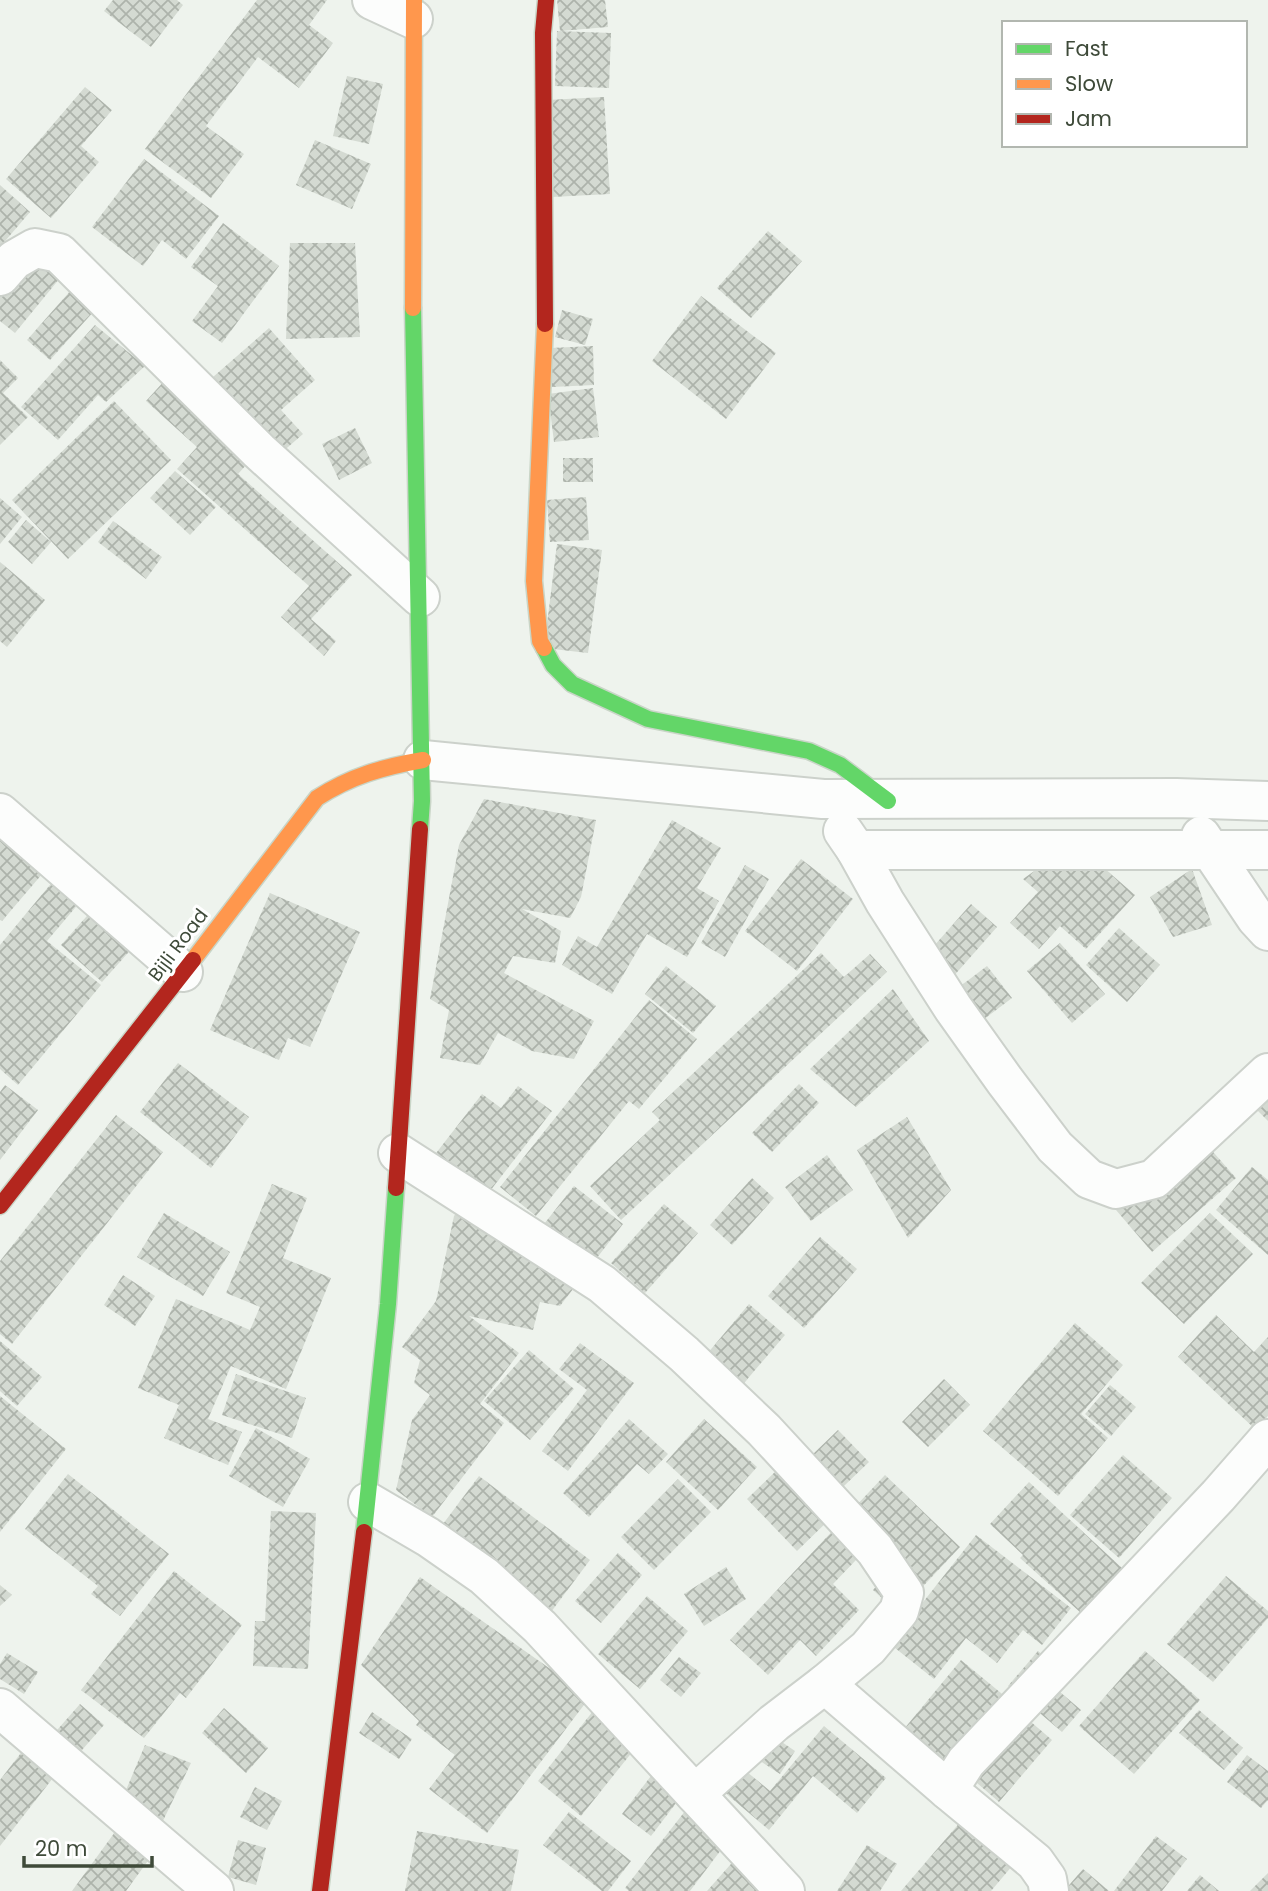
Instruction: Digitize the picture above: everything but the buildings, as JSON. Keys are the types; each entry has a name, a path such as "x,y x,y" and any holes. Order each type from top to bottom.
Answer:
{"main road":[{"path":"546,0 543,33 545,331 534,581 540,641 553,665 572,684 597,696 648,719 809,751 840,765 888,801"},
{"path":"320,1891 368,1502 388,1304 422,801 412,250 414,10"},
{"name":"Bijli Road","path":"0,1206 317,798 340,781 370,769 423,761"}],"street":[{"path":"372,0 414,10"},
{"path":"0,276 14,260 35,248 59,253 260,451 420,597"},
{"path":"423,761 823,799 888,801 1176,798 1268,801"},
{"path":"1176,798 1268,932"},
{"path":"823,799 892,913 1004,1081 1055,1147 1089,1179 1116,1189 1154,1179 1268,1073"},
{"path":"0,813 184,972"},
{"path":"856,850 1268,850"},
{"path":"398,1153 602,1284 684,1354 764,1430 875,1550 904,1593 899,1611 868,1648 774,1723 695,1794"},
{"path":"948,1790 966,1762 1209,1506 1268,1439"},
{"path":"368,1502 428,1537 484,1576 540,1627 785,1891"},
{"path":"825,1684 1035,1861 1047,1879 1049,1891"},
{"path":"0,1707 214,1891"}],"traffic: fast":[{"path":"413,308 422,801 420,829"},
{"path":"544,648 553,665 572,684 648,719 809,751 840,765 888,801"},
{"path":"364,1532 388,1304 396,1188"}],"traffic: slow":[{"path":"413,308 414,0"},
{"path":"544,648 540,641 534,581 545,324"},
{"path":"193,960 317,798 368,773 423,760"}],"traffic: jam":[{"path":"545,324 543,33 546,0"},
{"path":"396,1188 420,829"},
{"path":"0,1206 193,960"},
{"path":"320,1891 364,1532"}]}
